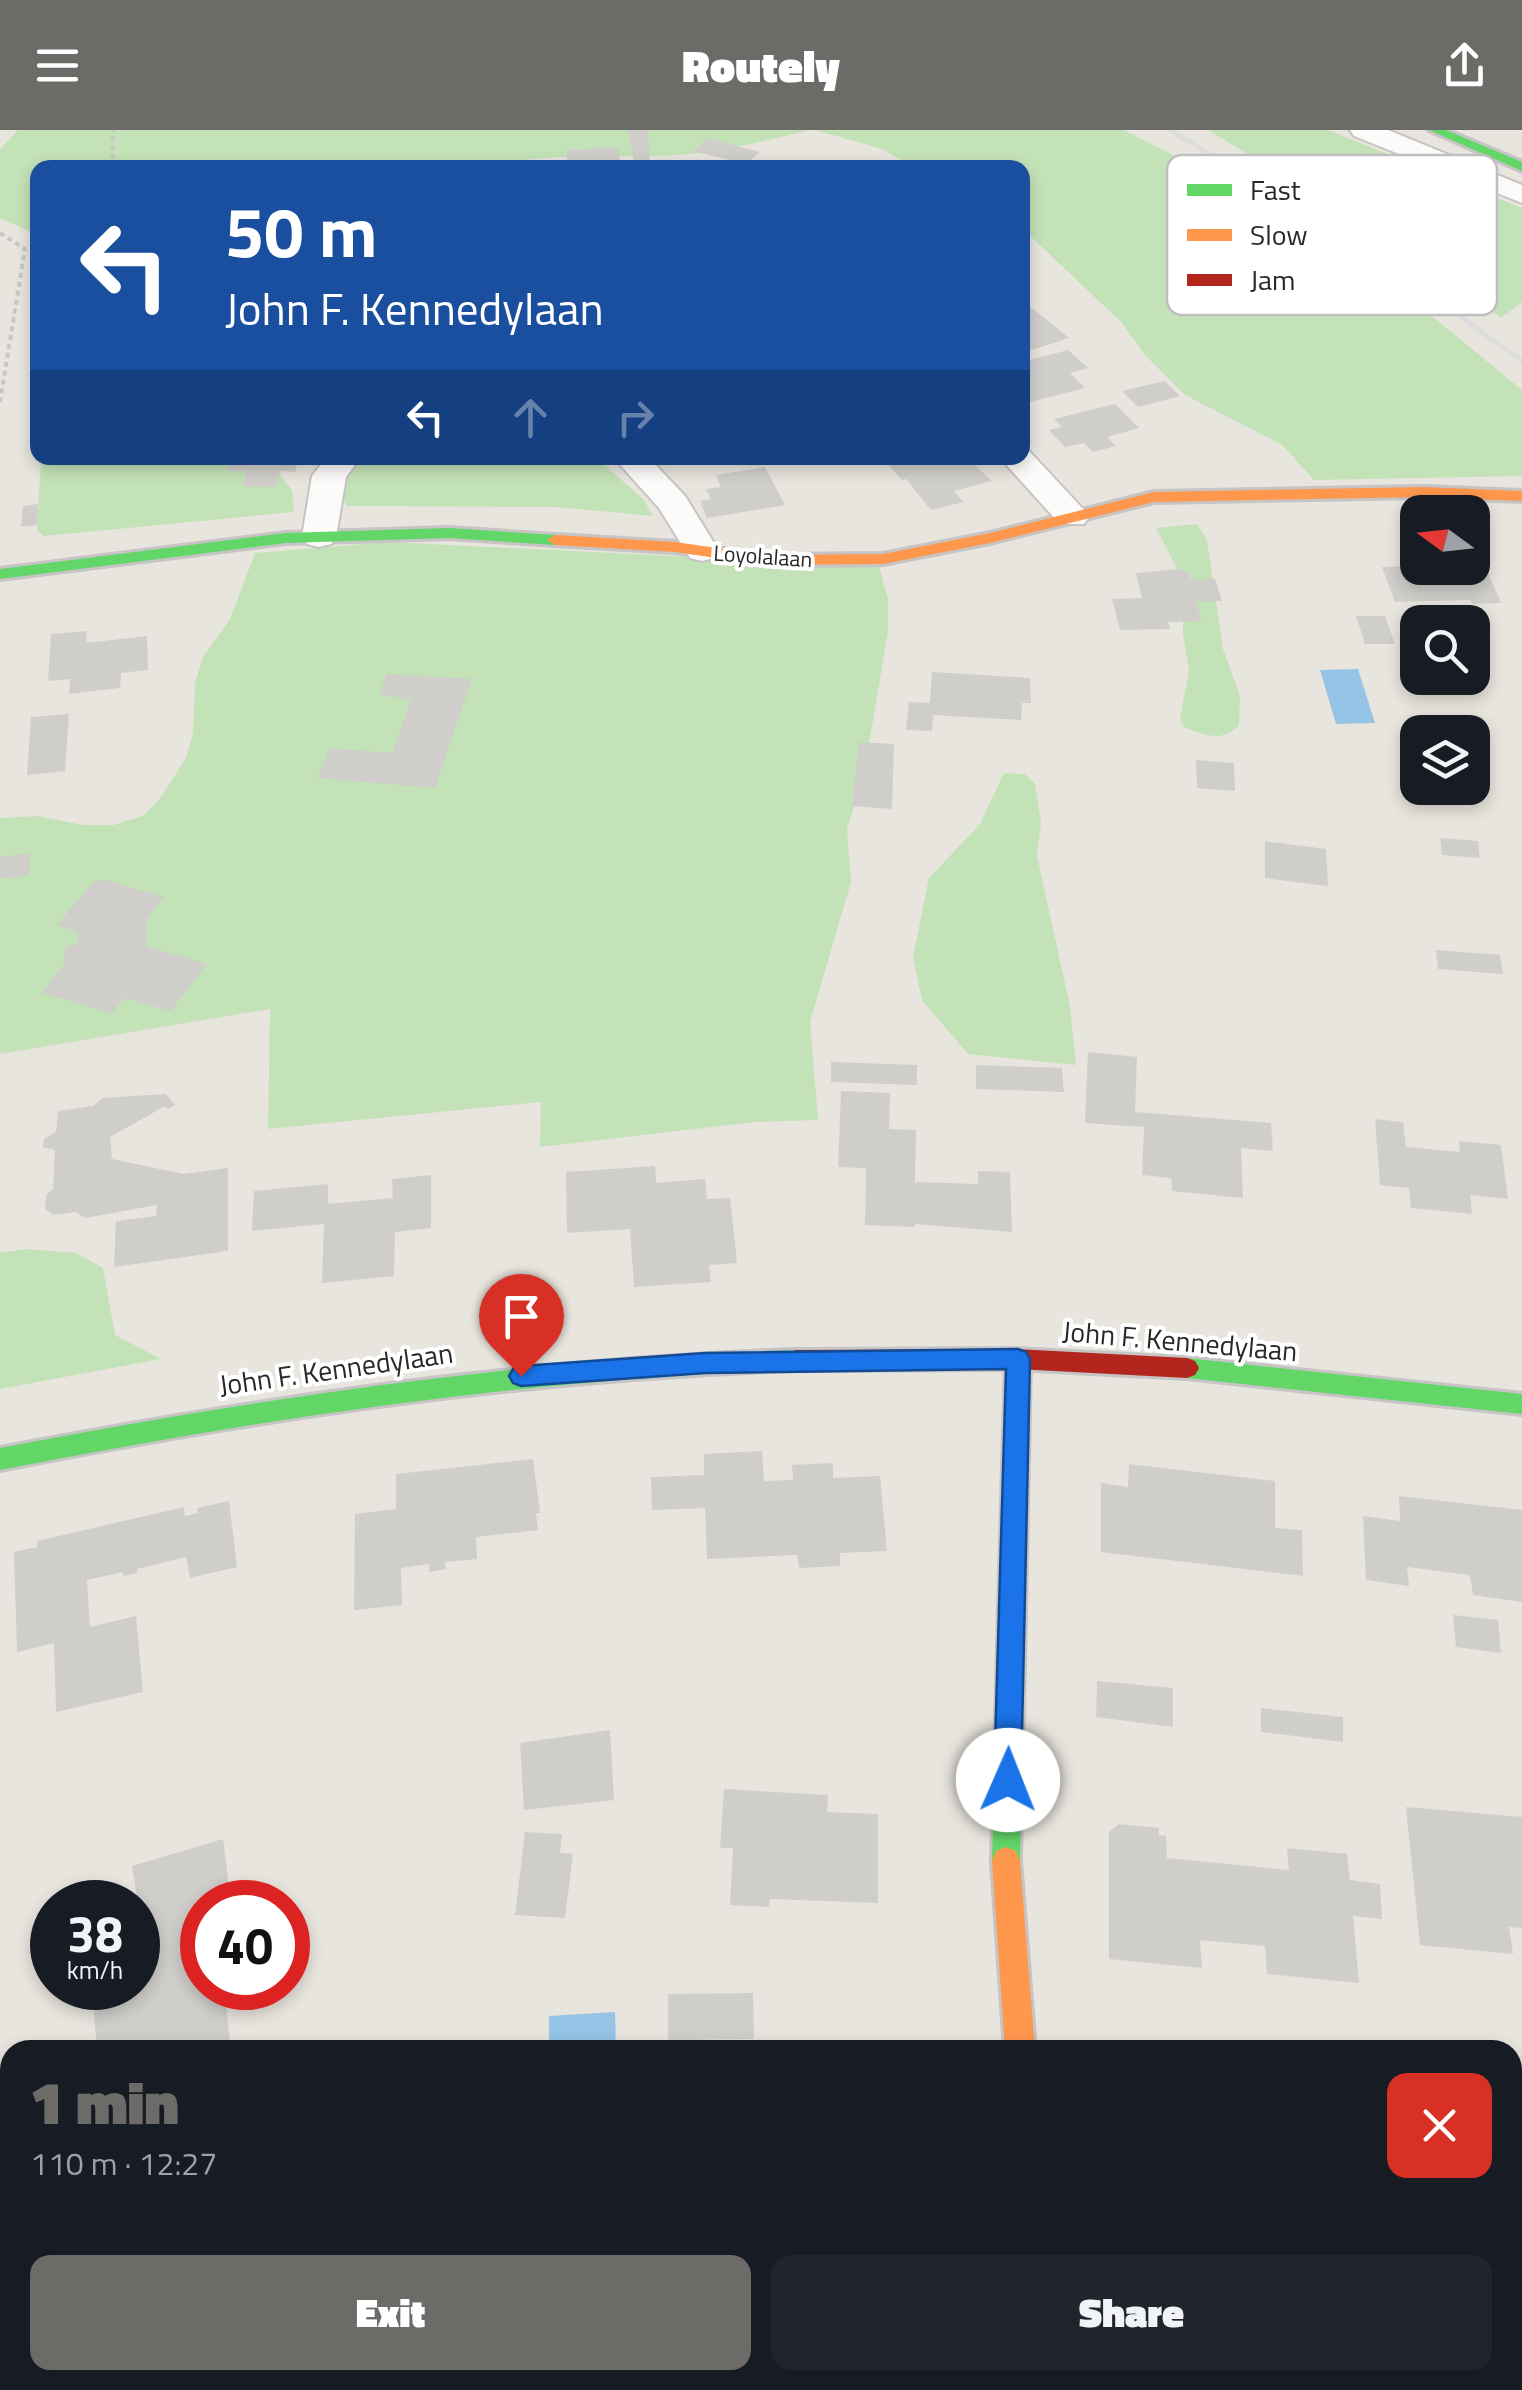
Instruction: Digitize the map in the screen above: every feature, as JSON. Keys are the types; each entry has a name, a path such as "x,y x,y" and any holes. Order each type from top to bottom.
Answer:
{"main road":[{"path":"1435,130 1494,155"},
{"path":"1497,156 1522,167"},
{"name":"Loyolalaan","path":"0,574 319,537 450,533 702,551 766,560 883,559 1154,496 1423,492 1522,496"},
{"path":"1018,1359 1006,1856 1019,2040"},
{"name":"John F. Kennedylaan","path":"0,1459 173,1424 484,1379 705,1363 1018,1359 1173,1368 1522,1404"}],"street":[{"path":"1364,130 1426,155"},
{"path":"1497,184 1522,194"},
{"path":"319,537 329,476 338,465"},
{"path":"638,465 673,503 702,551"},
{"path":"1024,465 1072,518"}],"path":[{"path":"112,130 112,160"},
{"path":"0,233 25,249 0,402"}],"green space":[{"path":"18,130 810,130 743,146 651,156 531,160 30,160 30,232 0,218 0,149"},
{"path":"815,130 1124,130 1173,155 1167,155 1167,315 1431,315 1522,390 1522,476 1314,480 1282,445 1185,395 1145,355 1122,323 1030,236 1030,160 902,160 882,149"},
{"path":"1208,130 1328,130 1390,155 1250,155"},
{"path":"1497,198 1522,208 1522,302 1501,318 1497,315"},
{"path":"41,465 253,465 275,469 292,490 294,512 44,536 37,530"},
{"path":"353,465 605,465 644,500 653,516 556,507 347,506 338,492"},
{"path":"1197,524 1207,540 1223,649 1240,696 1239,726 1219,736 1184,727 1180,719 1189,670 1183,599 1176,567 1156,528"},
{"path":"388,542 879,566 888,599 888,631 863,780 847,828 851,882 810,1022 818,1120 755,1122 540,1147 541,1102 268,1129 270,1009 0,1054 0,818 37,816 83,825 113,825 143,816 159,800 186,758 193,733 195,683 203,657 230,619 255,553"},
{"path":"1004,773 1025,774 1035,784 1041,822 1037,856 1070,1006 1076,1065 968,1054 922,1000 913,958 929,878 980,824"},
{"path":"26,1249 76,1253 103,1268 115,1335 161,1359 0,1389 0,1253"}],"water":[{"path":"1358,669 1375,723 1336,724 1320,670"},
{"path":"615,2012 616,2040 549,2040 549,2016"}],"building":[{"path":"628,130 648,130 650,160 634,160"},
{"path":"707,138 760,152 751,160 730,160 693,151"},
{"path":"618,147 620,160 567,160 566,150"},
{"path":"1030,306 1069,338 1030,349"},
{"path":"1068,350 1088,368 1070,373 1085,388 1030,402 1030,360"},
{"path":"1165,381 1180,396 1138,407 1122,391"},
{"path":"1115,404 1139,428 1107,437 1116,446 1093,452 1084,443 1065,447 1049,430 1062,427 1054,419"},
{"path":"229,465 297,465 295,472 281,471 275,487 242,486 247,471 227,471"},
{"path":"889,465 975,465 992,481 954,491 963,502 931,510 906,479 902,480"},
{"path":"765,467 785,505 707,518 700,501 711,499 706,489 721,487 716,475"},
{"path":"38,504 37,525 21,527 23,506"},
{"path":"1400,566 1400,585 1490,585 1490,578 1501,603 1395,602 1382,567"},
{"path":"1179,569 1188,572 1190,580 1215,579 1222,601 1196,602 1202,621 1168,622 1170,629 1120,630 1112,599 1142,598 1136,573"},
{"path":"1356,616 1385,616 1395,644 1365,644"},
{"path":"87,631 86,643 147,636 148,670 121,673 120,688 69,694 70,679 48,681 51,634"},
{"path":"932,672 1030,678 1031,703 1022,703 1021,720 933,715 932,731 906,730 909,702 930,703"},
{"path":"387,674 472,679 435,788 317,778 330,748 392,753 411,700 379,694"},
{"path":"69,714 65,771 27,775 31,717"},
{"path":"859,742 894,744 892,809 852,806"},
{"path":"1196,760 1234,763 1235,791 1197,788"},
{"path":"1440,838 1478,841 1480,858 1442,855"},
{"path":"1265,841 1326,849 1328,886 1265,878"},
{"path":"30,853 29,875 0,879 0,857"},
{"path":"105,880 164,897 147,918 146,946 207,964 171,1011 124,998 112,1013 42,993 64,964 65,946 77,944 77,931 57,925 94,881"},
{"path":"1436,950 1500,955 1503,974 1438,969"},
{"path":"1088,1052 1137,1057 1135,1112 1271,1123 1273,1151 1241,1148 1243,1198 1172,1191 1171,1178 1142,1175 1144,1127 1085,1123"},
{"path":"831,1062 917,1065 917,1085 831,1082"},
{"path":"976,1065 1062,1068 1064,1092 976,1089"},
{"path":"841,1091 890,1093 889,1129 916,1130 915,1182 978,1184 978,1171 1010,1172 1012,1232 915,1224 865,1225 866,1168 838,1167"},
{"path":"166,1094 175,1105 168,1109 165,1106 110,1137 112,1159 184,1174 228,1168 228,1251 114,1267 116,1221 156,1216 157,1205 85,1218 76,1212 53,1215 45,1209 46,1195 53,1189 55,1150 43,1147 44,1139 56,1132 58,1111 93,1106 103,1098"},
{"path":"1375,1119 1403,1122 1406,1147 1460,1152 1459,1141 1501,1145 1508,1199 1470,1195 1472,1214 1411,1208 1409,1188 1380,1185"},
{"path":"655,1166 656,1183 705,1179 707,1199 730,1198 737,1263 709,1265 711,1282 634,1287 630,1229 567,1233 566,1172"},
{"path":"431,1175 431,1228 395,1232 394,1276 322,1283 324,1224 252,1231 254,1191 328,1184 328,1204 393,1198 392,1179"},
{"path":"762,1451 764,1481 793,1480 792,1465 833,1463 833,1478 880,1476 887,1551 840,1553 840,1566 799,1568 797,1555 707,1559 705,1508 652,1510 651,1477 704,1475 704,1454"},
{"path":"533,1459 540,1513 536,1513 538,1530 476,1537 477,1559 445,1562 446,1569 429,1572 429,1564 401,1568 402,1605 354,1610 355,1514 396,1509 396,1474"},
{"path":"1129,1464 1275,1481 1275,1528 1302,1530 1303,1576 1101,1552 1101,1483 1128,1487"},
{"path":"1399,1496 1522,1510 1522,1602 1473,1595 1470,1575 1407,1567 1409,1586 1366,1580 1363,1516 1400,1521"},
{"path":"229,1501 237,1567 190,1578 186,1557 137,1569 137,1573 87,1580 90,1627 136,1616 143,1692 56,1712 54,1643 17,1652 14,1552 37,1547 37,1541 184,1507 185,1516 198,1513 197,1508"},
{"path":"1453,1615 1498,1620 1501,1653 1456,1647"},
{"path":"1097,1681 1173,1688 1173,1727 1096,1717"},
{"path":"1261,1708 1343,1717 1343,1742 1261,1732"},
{"path":"610,1730 614,1800 524,1810 520,1743"},
{"path":"724,1789 828,1795 827,1812 878,1814 878,1903 770,1899 769,1907 730,1905 733,1848 720,1848"},
{"path":"1406,1807 1522,1817 1522,1928 1509,1927 1513,1954 1420,1945"},
{"path":"1119,1824 1159,1828 1159,1835 1166,1836 1167,1858 1289,1870 1287,1848 1347,1854 1350,1880 1380,1884 1382,1919 1353,1916 1359,1983 1267,1974 1265,1946 1200,1940 1202,1968 1109,1959 1109,1832"},
{"path":"525,1832 562,1834 560,1853 573,1854 565,1918 515,1915"},
{"path":"223,1839 228,1880 180,1880 180,2010 226,2010 230,2040 96,2040 94,2010 160,2010 160,1880 134,1880 132,1866"},
{"path":"753,1993 754,2039 668,2040 668,1994"}],"railway":[{"path":"1170,130 1211,155"},
{"path":"1458,315 1522,361"}],"traffic: fast":[{"path":"1435,130 1494,155"},
{"path":"1497,156 1522,167"},
{"path":"0,574 286,538 449,533 555,540"},
{"path":"1006,1861 1018,1359"},
{"path":"0,1459 198,1422 396,1392 595,1370 796,1360"},
{"path":"1187,1368 1522,1404"}],"traffic: slow":[{"path":"555,540 675,547 766,560 883,559 990,538 1154,497 1423,492 1522,496"},
{"path":"1006,1861 1019,2040"}],"traffic: jam":[{"path":"796,1360 1016,1359 1187,1368"}],"route":[{"path":"521,1376 705,1363 1018,1359 1008,1780"}]}
